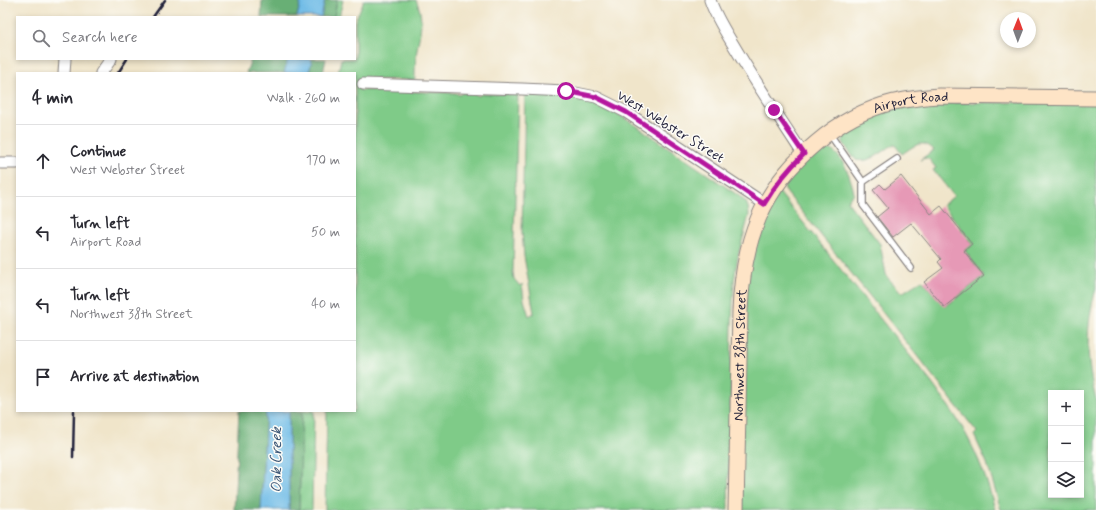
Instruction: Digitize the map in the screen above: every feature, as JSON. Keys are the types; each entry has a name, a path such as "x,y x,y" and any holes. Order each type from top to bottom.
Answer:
{"main road":[{"name":"Airport Road","path":"764,204 786,172 804,154 829,133 854,117 893,102 915,98 946,96 1096,98"},
{"name":"Northwest 38th Street","path":"736,510 741,290 747,250 764,204"}],"street":[{"path":"710,0 714,11 741,57 804,154"},
{"path":"64,72 65,60"},
{"path":"102,72 110,60"},
{"name":"West Webster Street","path":"363,84 566,91 596,97 626,112 764,204"},
{"path":"0,163 16,163"}],"lane":[{"path":"829,133 864,182 863,205 911,268"},
{"path":"864,182 896,160"}],"green space":[{"path":"262,0 301,0 297,16 261,16"},
{"path":"325,0 337,0 334,16 321,16"},
{"path":"337,0 343,0 339,16 334,16"},
{"path":"364,0 416,0 421,22 415,80 359,79 359,90 456,93 459,95 462,93 475,93 478,96 481,94 518,94 513,272 514,279 520,286 522,284 524,300 529,316 534,313 524,256 522,232 525,94 574,97 610,109 746,202 749,215 738,256 734,281 728,510 325,510 327,412 356,412 356,72 338,72 341,60 356,60 356,19"},
{"path":"251,60 289,60 285,72 246,72"},
{"path":"312,60 326,60 323,72 309,72"},
{"path":"1096,102 1096,289 1092,303 1088,344 1090,372 1096,399 1096,510 1001,510 987,463 974,435 977,432 785,190 784,185 813,152 822,148 829,149 836,153 850,177 854,193 847,201 880,244 887,277 902,293 922,280 945,307 984,276 965,251 973,244 943,205 954,196 933,170 936,168 929,159 925,158 920,160 934,150 926,144 918,144 902,154 894,144 867,160 856,160 843,142 844,131 852,122 912,103"},
{"path":"778,191 951,409 976,455 987,482 995,510 740,510 744,304 750,256"},
{"path":"239,412 266,412 261,510 234,510"},
{"path":"289,412 302,412 299,510 289,510"},
{"path":"302,412 314,412 312,510 299,510"}],"water":[{"path":"301,0 325,0 321,16 297,16"},
{"path":"288,60 312,60 309,72 284,72"},
{"name":"Oak Creek","path":"266,412 289,412 289,510 261,510"}],"building":[{"path":"901,176 931,214 941,206 972,244 964,251 984,276 944,307 924,282 943,268 938,262 941,259 911,223 893,237 877,217 888,208 873,190 880,184 885,189"}],"railway":[{"path":"154,16 165,0"},
{"path":"119,72 126,60"},
{"path":"73,457 74,412"}],"route":[{"path":"566,91 596,97 626,112 764,204 778,182 804,154 774,110"}]}
